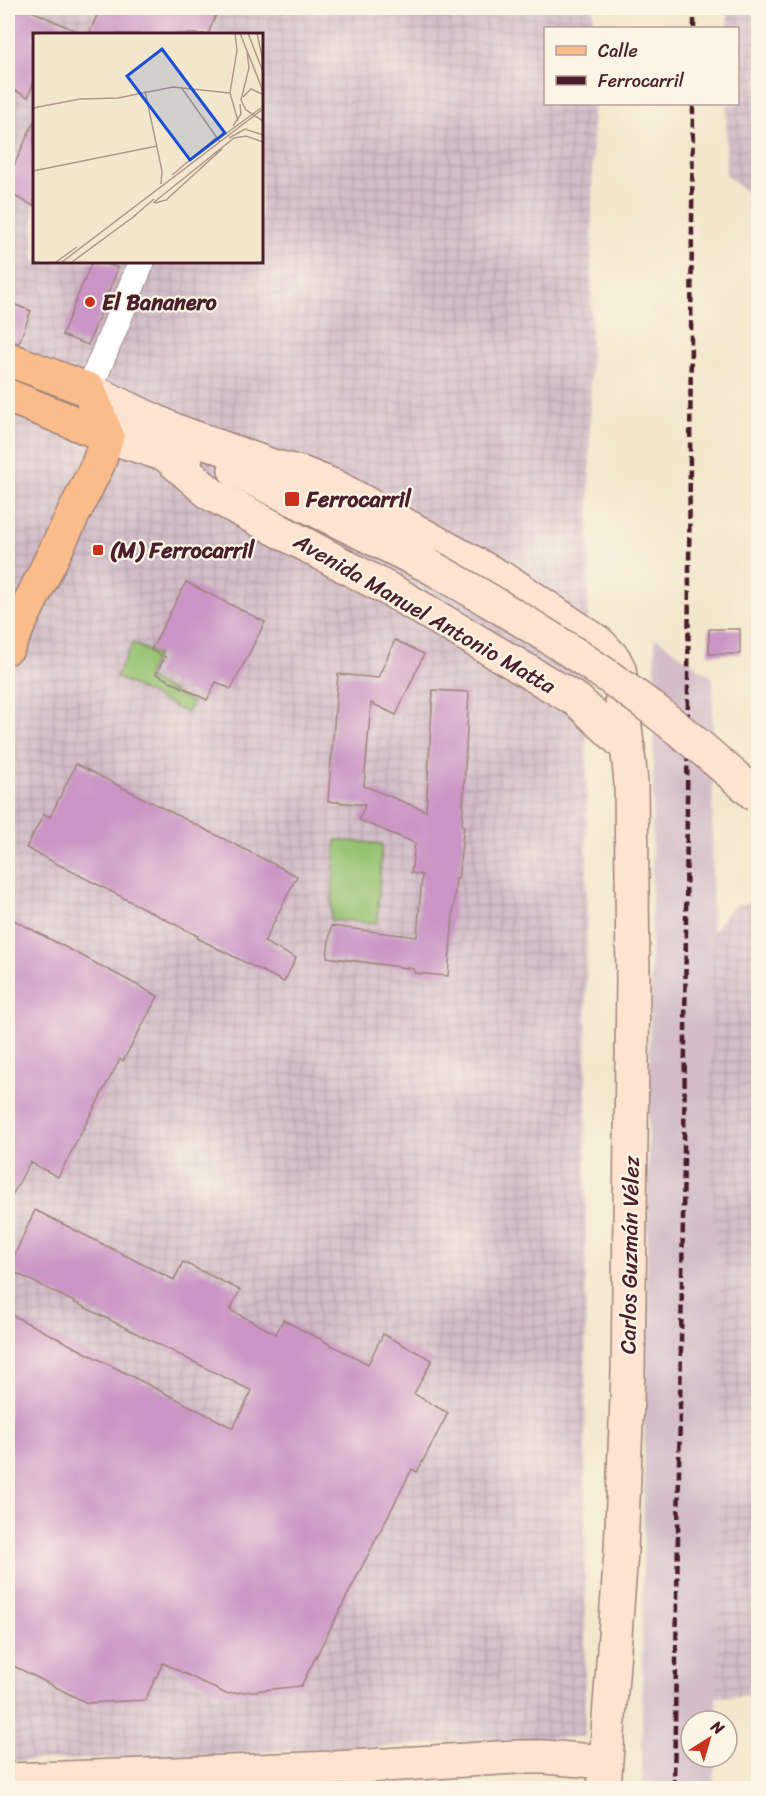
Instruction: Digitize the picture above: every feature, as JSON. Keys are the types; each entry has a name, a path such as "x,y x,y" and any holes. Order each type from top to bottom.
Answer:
{"main road":[{"name":"Avenida Manuel Antonio Matta","path":"8,359 89,390"},
{"path":"8,646 99,462 107,436 89,390"},
{"name":"Avenida Manuel Antonio Matta","path":"8,396 107,436"}],"street":[{"path":"89,390 142,262"},
{"name":"Avenida Manuel Antonio Matta","path":"89,390 170,442 224,465 429,566 477,593 589,663 652,708 759,797"},
{"name":"Avenida Manuel Antonio Matta","path":"107,436 170,442 301,473 334,486 512,584 599,643 614,659 619,669 628,748"},
{"name":"Avenida Manuel Antonio Matta","path":"170,442 210,494 397,594 578,701 628,748"},
{"name":"Carlos Guzmán Vélez","path":"605,1775 621,1552 628,1372 633,980 631,783 628,748"},
{"path":"8,1780 323,1768 515,1757 545,1757 605,1775"}],"shaded area":[{"path":"8,8 593,8 593,27 544,27 544,105 593,105 587,735 585,1737 137,1758 8,1761"},
{"path":"728,8 758,8 758,202 726,175 727,105 739,105 739,27 728,27"},
{"path":"655,637 713,678 712,933 708,1133 720,1304 716,1709 679,1709 679,1769 715,1769 714,1788 642,1788"},
{"path":"758,900 758,1695 716,1697 720,1304 708,1133 712,933 731,907"}],"green space":[{"path":"133,643 157,655 146,678 193,702 187,713 116,677"},
{"path":"336,840 382,844 377,923 331,920"}],"building":[{"path":"8,8 25,8 81,33 33,33 33,84 28,97 8,87"},
{"path":"100,8 219,8 208,33 89,33"},
{"path":"33,123 33,206 8,193 8,179"},
{"name":"El Bananero","path":"92,262 102,262 118,268 88,345 62,335"},
{"path":"8,302 31,311 19,343 8,341"},
{"path":"186,582 265,622 231,689 216,682 207,700 156,674 165,657 151,650"},
{"path":"709,629 740,629 740,654 709,654"},
{"path":"395,640 424,654 396,715 371,703 364,786 426,811 433,690 469,692 462,825 464,826 458,879 456,879 448,976 414,973 414,969 327,957 331,926 417,937 422,875 411,873 415,843 359,820 365,805 328,801 338,674 378,678"},
{"path":"76,764 297,876 264,942 296,958 284,982 26,848 44,814 50,817"},
{"path":"8,917 158,996 123,1061 120,1059 58,1177 30,1162 8,1203"},
{"path":"35,1210 174,1280 183,1262 240,1290 230,1310 276,1334 283,1320 368,1364 383,1334 432,1360 414,1394 448,1413 417,1472 412,1469 301,1686 226,1694 163,1663 145,1700 87,1703 8,1663 8,1313 233,1428 252,1391 8,1269"}],"railway":[{"path":"694,8 694,27"},
{"path":"674,1788 684,1153 693,105"}],"place":[{"name":"El Bananero","path":"90,302"},
{"name":"Ferrocarril","path":"292,499"},
{"name":"(M) Ferrocarril","path":"98,550"}]}
